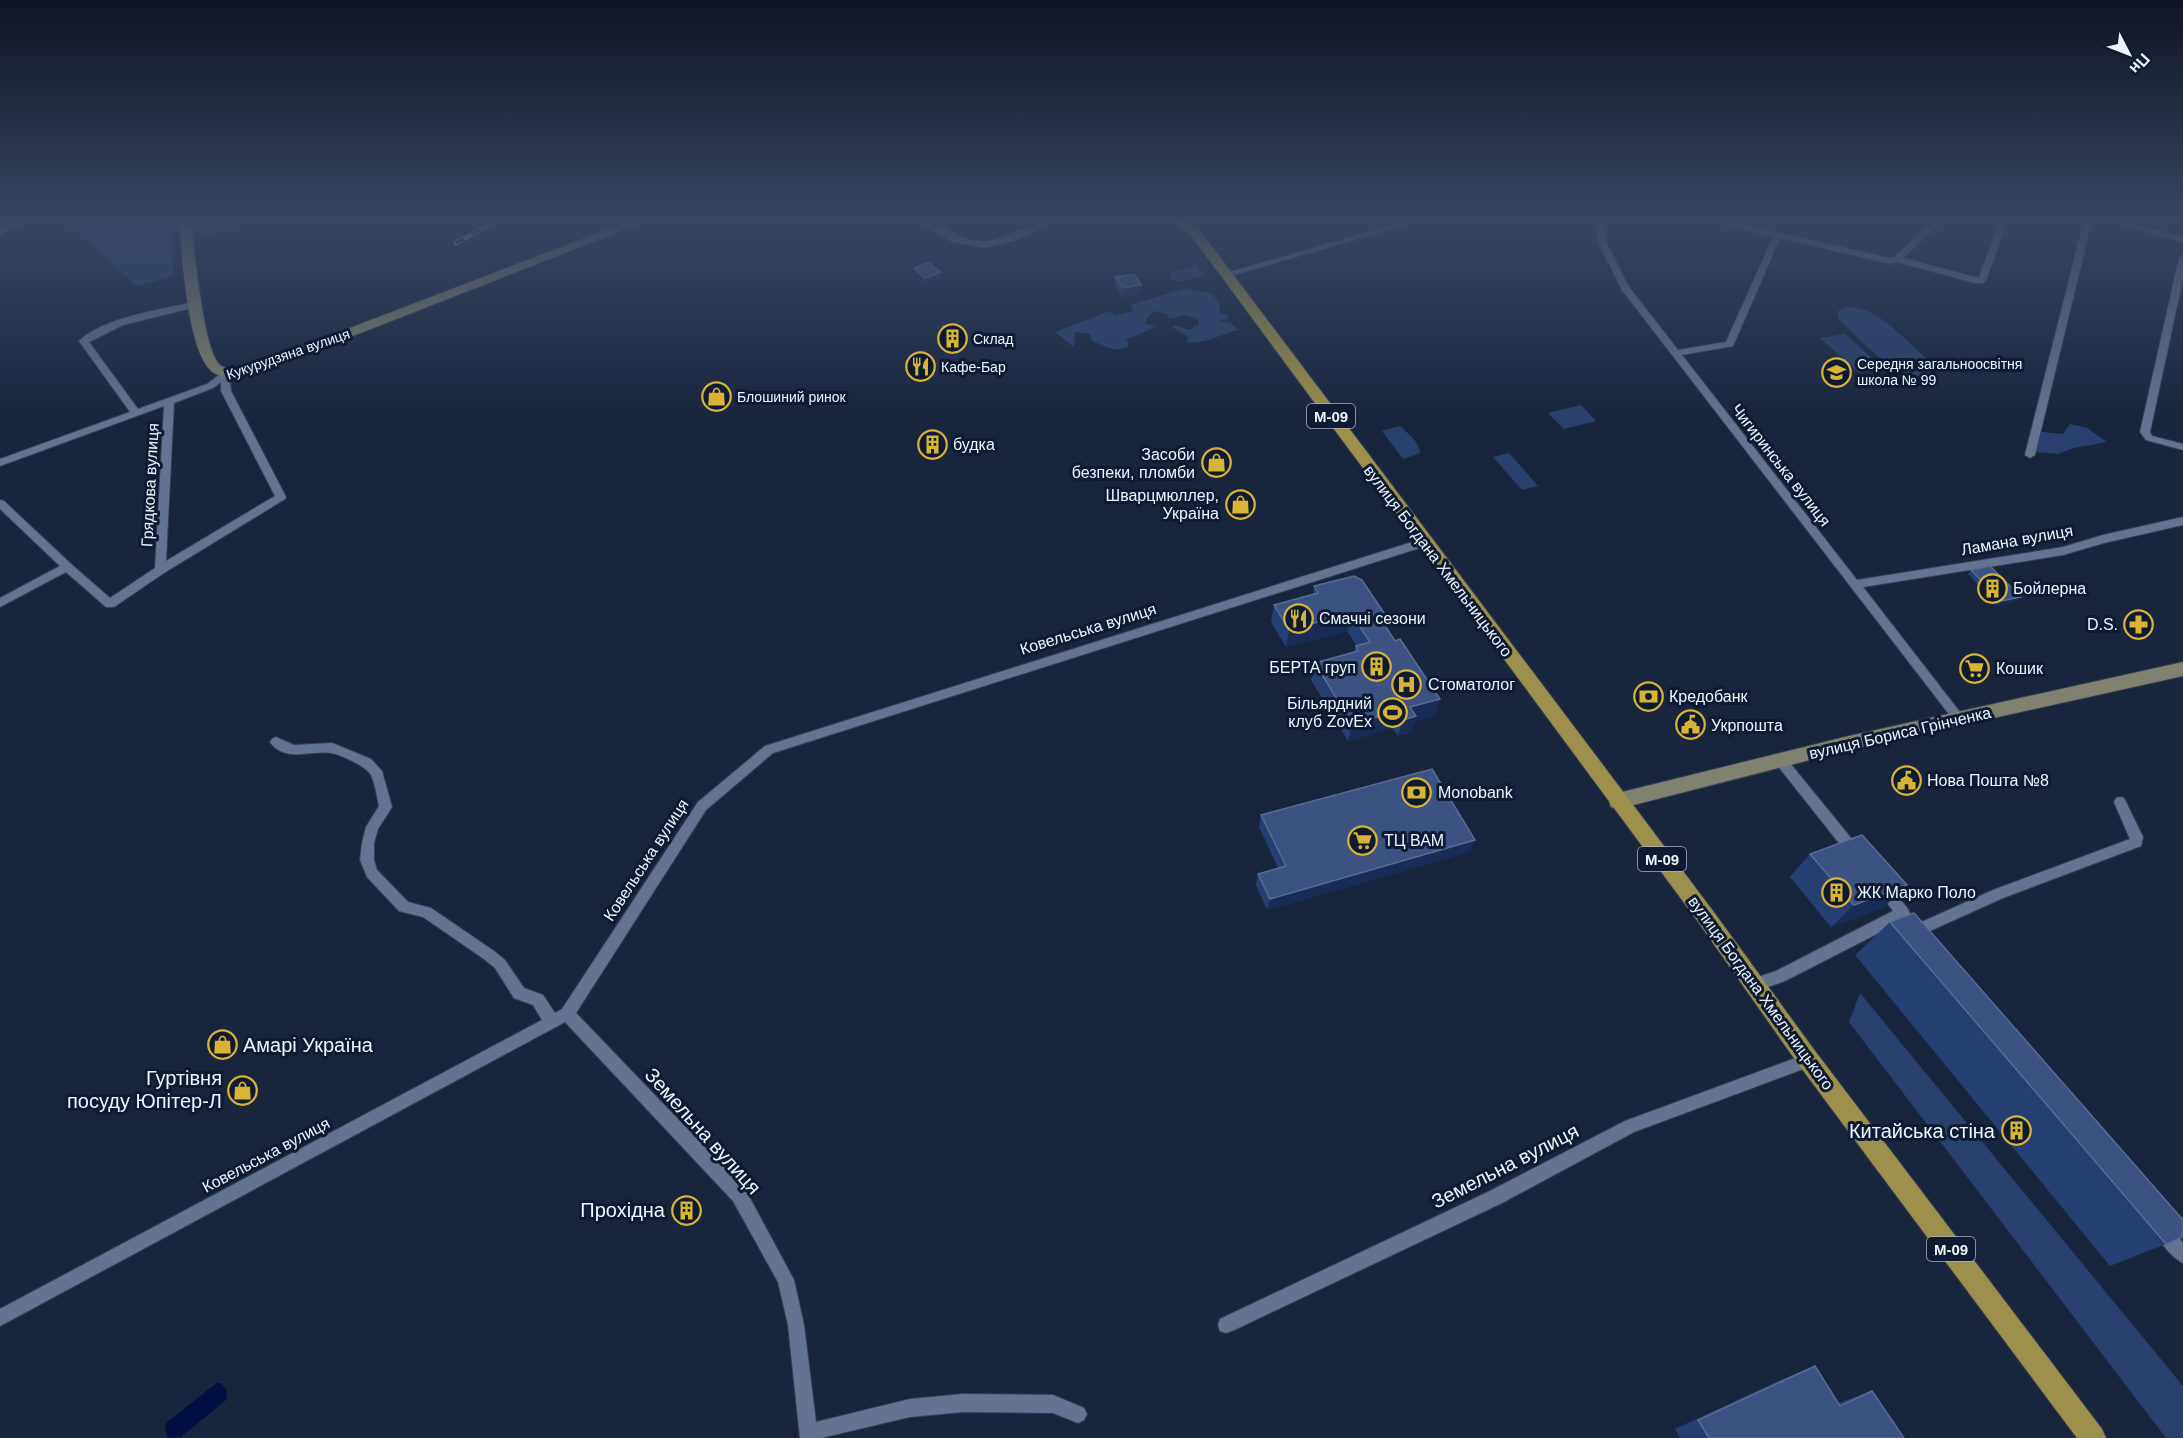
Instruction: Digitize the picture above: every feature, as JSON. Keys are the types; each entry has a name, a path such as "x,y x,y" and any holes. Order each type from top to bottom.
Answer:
{"main road":[{"path":"192,287 194,305 210,362 215,369 226,374"},
{"name":"Кукурудзяна вулиця","path":"226,374 261,367 469,287"},
{"name":"вулиця Богдана Хмельницького","path":"1237,287 1706,917 1809,1060 2093,1438"},
{"name":"вулиця Бориса Грінченка","path":"1618,801 1959,719 2183,669"}],"street":[{"name":"Чигиринська вулиця","path":"1625,287 1959,719"},
{"path":"1676,353 1730,344 1755,287"},
{"path":"2031,455 2072,287"},
{"path":"2177,287 2145,432 2149,438 2183,447"},
{"path":"136,413 84,340 125,323 194,305"},
{"path":"0,503 67,567 110,604 160,570 281,497 226,391 226,374"},
{"name":"Кукурудзяна вулиця","path":"0,463 210,386 226,374"},
{"name":"Грядкова вулиця","path":"160,570 170,401"},
{"name":"Ламана вулиця","path":"1855,584 2063,551 2103,539 2183,521"},
{"name":"Ковельська вулиця","path":"0,1318 567,1014 702,806 769,749 1425,542"},
{"path":"0,603 67,567"},
{"path":"276,742 293,750 332,748 367,764 376,771 386,807 372,827 368,843 367,860 372,873 404,907 426,912 500,964 519,993 538,1000 552,1022"},
{"path":"1781,761 1860,860"},
{"path":"1911,933 1998,894 2136,842 2137,837 2120,802"},
{"path":"1875,878 1903,913 1911,933 1925,950"},
{"path":"1754,986 1780,976 1903,913"},
{"name":"Земельна вулиця","path":"567,1014 739,1195 786,1280 796,1325 809,1435 910,1408 963,1403 1053,1404 1078,1414"},
{"name":"Земельна вулиця","path":"1226,1325 1496,1197 1630,1126 1809,1060"},
{"path":"2153,1220 2183,1255"}],"shaded area":[{"path":"1188,288 1211,294 1220,304 1219,313 1228,315 1228,318 1218,322 1229,322 1239,330 1206,341 1186,342 1188,337 1172,327 1175,325 1189,330 1199,324 1198,319 1186,315 1169,319 1166,314 1153,311 1146,320 1146,324 1157,326 1126,340 1129,345 1120,349 1092,341 1090,334 1075,332 1074,347 1055,332 1110,311 1115,316 1134,311 1131,305"},
{"path":"1846,307 1869,312 1891,326 1929,361 1934,370 1932,373 1921,376 1908,374 1882,359 1838,318 1838,311"},
{"path":"1845,334 1884,369 1859,373 1820,338"},
{"path":"1581,405 1596,421 1564,429 1548,413"},
{"path":"2070,424 2087,428 2107,442 2074,448 2058,454 2037,452 2036,445 2042,432 2063,434"},
{"path":"1400,426 1416,441 1420,453 1403,459 1382,431"},
{"path":"1509,453 1538,486 1522,490 1493,457"},
{"path":"1860,993 2183,1386 2183,1438 2166,1438 1849,1022"},
{"path":"217,1383 221,1383 227,1391 226,1400 181,1437 168,1438 165,1428 167,1422"}],"building":[{"path":"956,324 960,334 947,336 943,326"},
{"name":"Бойлерна","path":"1990,566 2021,597 2001,601 1971,570"},
{"name":"БЕРТА груп","path":"1354,576 1362,580 1386,616 1381,617 1382,621 1395,641 1400,639 1440,699 1410,707 1416,716 1403,720 1398,711 1352,724 1315,663 1358,651 1356,646 1370,642 1351,613 1289,630 1274,605 1318,593 1314,586"},
{"name":"ТЦ ВАМ","path":"1432,769 1475,840 1270,899 1258,874 1286,866 1261,815"},
{"path":"1862,835 1907,885 1854,905 1810,854"},
{"path":"1914,913 2183,1220 2183,1237 2166,1244 1890,922"},
{"name":"Прохідна","path":"684,1198 692,1209 684,1216 675,1205"},
{"path":"1815,1366 1840,1406 1872,1391 1904,1438 1709,1438 1698,1420"}],"place":[{"name":"Склад","path":"952,339"},
{"name":"Кафе-Бар","path":"920,367"},
{"name":"Середня загальноосвітня школа № 99","path":"1836,372"},
{"name":"Блошиний ринок","path":"716,397"},
{"name":"будка","path":"932,444"},
{"name":"Засоби безпеки, пломби","path":"1216,463"},
{"name":"Шварцмюллер, Україна","path":"1240,504"},
{"name":"Бойлерна","path":"1992,588"},
{"name":"Смачні сезони","path":"1298,618"},
{"name":"D.S.","path":"2139,624"},
{"name":"БЕРТА груп","path":"1377,667"},
{"name":"Кошик","path":"1975,668"},
{"name":"Стоматолог","path":"1407,684"},
{"name":"Кредобанк","path":"1648,696"},
{"name":"Більярдний клуб ZovEx","path":"1393,712"},
{"name":"Укрпошта","path":"1690,725"},
{"name":"Нова Пошта №8","path":"1906,780"},
{"name":"Monobank","path":"1417,792"},
{"name":"ТЦ ВАМ","path":"1363,840"},
{"name":"ЖК Марко Поло","path":"1836,892"},
{"name":"Амарі Україна","path":"222,1045"},
{"name":"Гуртівня посуду Юпітер-Л","path":"243,1090"},
{"name":"Китайська стіна","path":"2016,1131"},
{"name":"Прохідна","path":"686,1210"}]}
